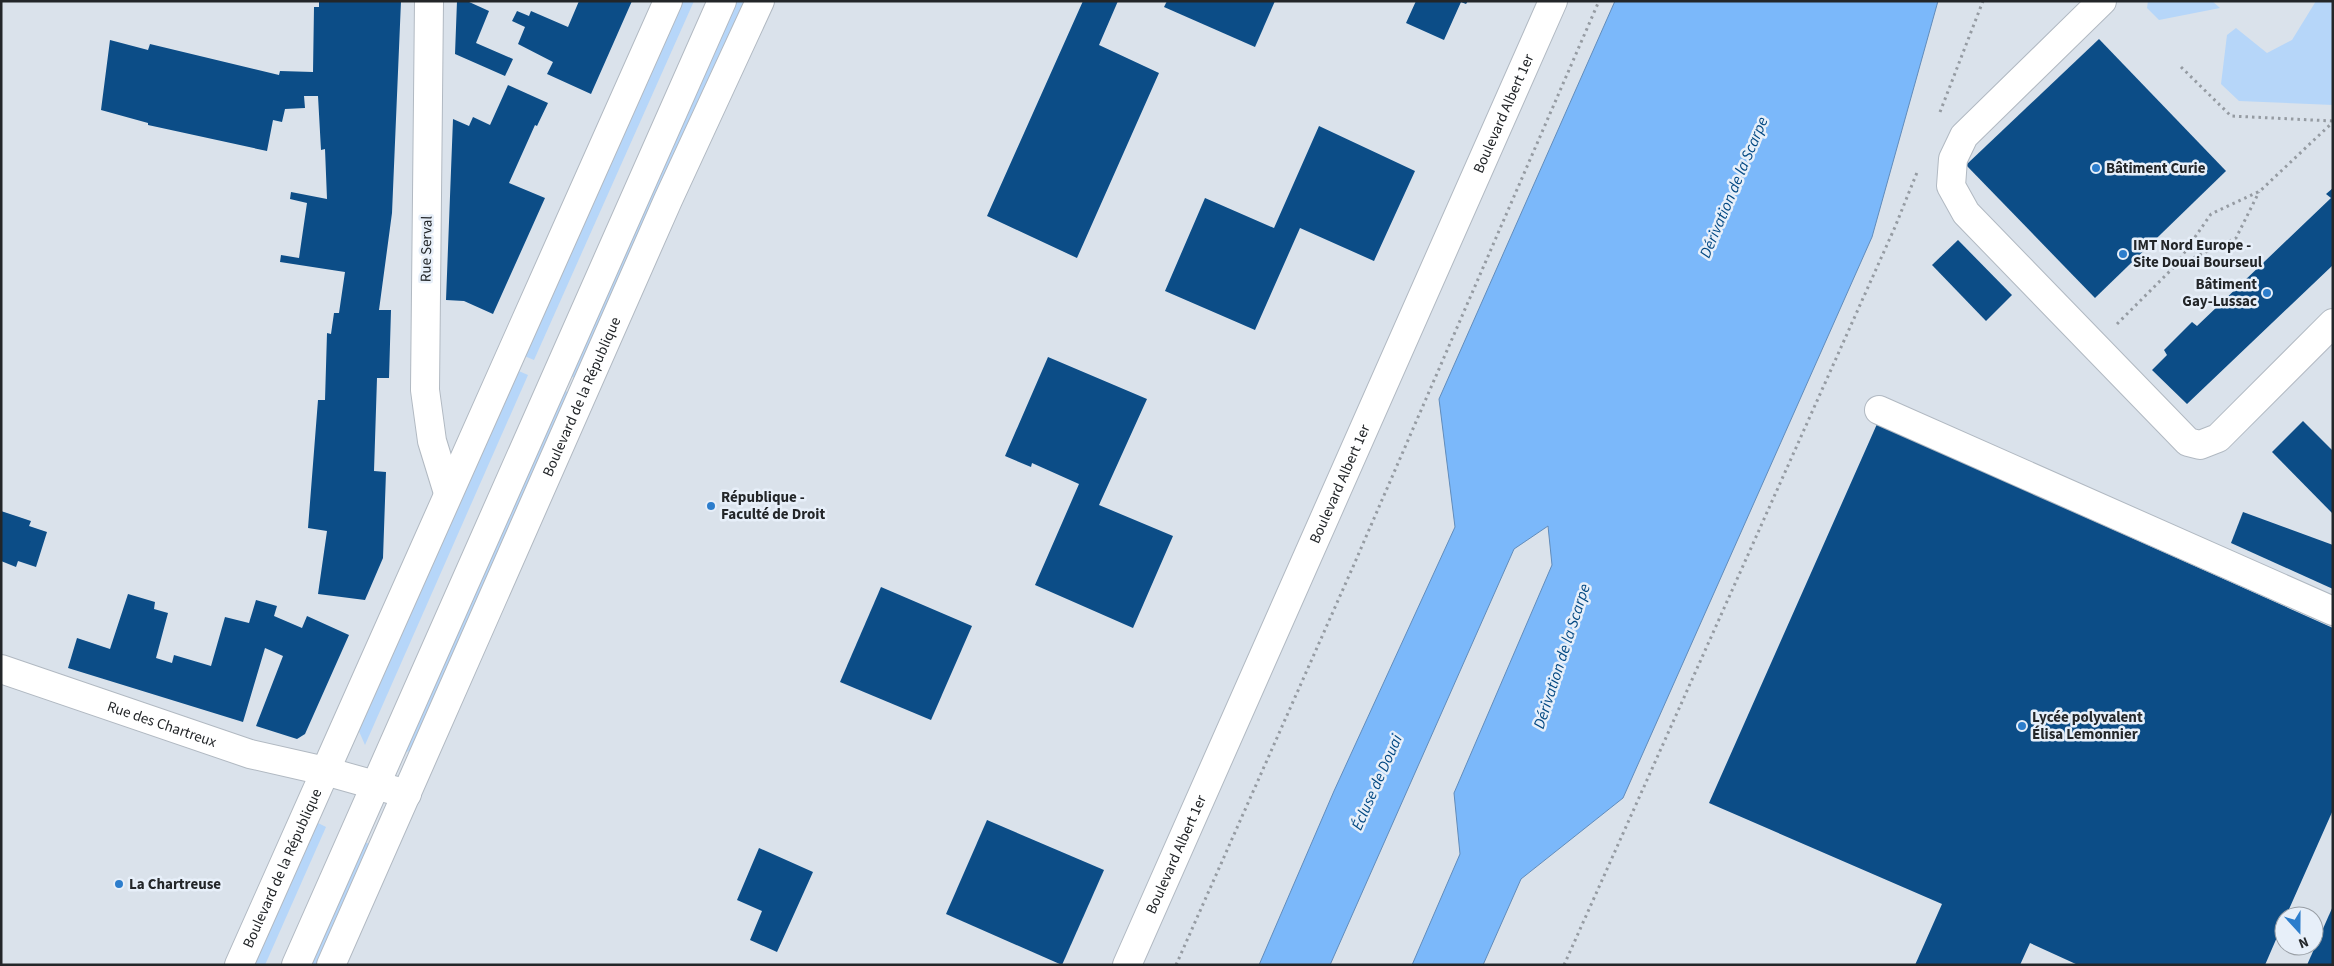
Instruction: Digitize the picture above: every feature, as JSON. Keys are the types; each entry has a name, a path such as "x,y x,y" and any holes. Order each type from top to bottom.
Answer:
{"main road":[{"name":"Rue Serval","path":"429,1 425,390 432,441 448,493"},
{"name":"Boulevard de la République","path":"239,965 668,1"},
{"path":"296,965 367,783 702,1"},
{"path":"277,965 367,783 722,1"},
{"name":"Boulevard de la République","path":"331,965 668,200 760,1"},
{"name":"Boulevard Albert 1er","path":"1127,965 1553,1"},
{"path":"2102,1 1964,136 1954,159 1951,186 1966,213 2188,442 2200,445 2218,438 2333,323"},
{"path":"1878,410 2333,611"},
{"name":"Rue des Chartreux","path":"1,669 250,754 325,771"},
{"name":"Boulevard de la République","path":"325,771 407,794"}],"path":[{"path":"1176,965 1599,1"},
{"path":"1937,118 1983,1"},
{"path":"2181,67 2231,116 2333,121"},
{"path":"2095,346 2175,266 2211,214 2260,191 2333,121"},
{"path":"1564,965 1891,236 1920,164"},
{"path":"2175,266 2236,238 2260,191"}],"shaded area":[{"path":"677,1 694,1 534,360 522,355"},
{"path":"732,1 750,1 581,381 566,374"},
{"path":"2148,1 2212,1 2220,8 2159,20 2147,8"},
{"path":"2316,1 2333,1 2333,105 2239,101 2221,84 2227,35 2236,28 2267,53 2292,40"},
{"path":"514,369 528,375 365,745 358,729"},
{"path":"560,389 573,394 415,747 402,755"},
{"path":"312,820 326,827 265,965 248,965"},
{"path":"360,840 374,846 321,965 305,965"}],"water":[{"path":"1615,1 1938,1 1872,237 1623,798 1521,879 1483,965 1412,965 1460,854 1454,793 1552,565 1548,526 1514,549 1330,965 1259,965 1334,791 1455,527 1439,399"}],"building":[{"path":"319,1 401,1 392,213 379,310 391,310 389,378 377,378 374,471 386,472 383,558 365,600 318,594 327,531 308,528 318,400 325,400 327,333 331,334 334,313 339,313 345,272 280,262 281,255 299,258 307,203 290,199 291,192 327,199 325,149 321,150 318,96 304,96 305,108 285,109 282,122 273,120 267,151 148,125 148,123 101,110 110,40 148,50 150,44 279,75 280,71 313,72 314,7 319,7"},
{"path":"457,1 467,1 489,11 476,43 513,59 505,76 455,54"},
{"path":"579,1 632,1 591,94 547,74 553,62 518,44 525,27 512,21 517,11 529,16 531,11 568,27"},
{"path":"1083,1 1118,1 1099,45 1159,73 1077,258 987,216"},
{"path":"1167,1 1275,1 1255,47 1164,7"},
{"path":"1416,1 1468,1 1466,4 1461,2 1444,40 1406,23"},
{"name":"Bâtiment Curie","path":"2099,39 2226,171 2095,298 1966,165"},
{"path":"508,85 548,103 537,126 535,125 509,183 545,198 493,314 464,301 446,300 453,119 469,126 473,117 490,125"},
{"path":"1319,126 1415,171 1374,261 1300,228 1255,330 1165,291 1205,198 1274,228"},
{"name":"Bâtiment Gay-Lussac","path":"2333,188 2333,265 2187,404 2152,370 2167,355 2164,350 2192,322 2197,326 2331,198 2326,194"},
{"path":"1958,240 2012,295 1986,321 1932,265"},
{"path":"1048,357 1147,399 1099,505 1173,536 1133,628 1035,585 1079,484 1032,463 1031,467 1005,456"},
{"path":"2303,421 2333,451 2333,514 2272,452"},
{"name":"Lycée polyvalent Élisa Lemonnier","path":"1877,424 2333,628 2333,810 2290,906 2274,906 2274,944 2265,965 2078,965 2030,943 2020,965 1915,965 1942,904 1709,803"},
{"path":"1,511 31,521 29,526 47,532 36,567 18,561 16,567 1,561"},
{"path":"2243,512 2333,545 2333,589 2231,543"},
{"path":"881,587 972,626 931,720 840,682"},
{"path":"128,594 155,602 154,609 168,613 156,658 172,663 174,655 211,666 225,617 249,623 256,600 277,606 274,616 302,628 307,616 349,635 305,734 297,739 256,726 283,656 265,648 243,722 68,668 77,638 110,649"},
{"path":"987,820 1104,870 1062,965 946,914"},
{"path":"759,848 813,872 777,952 750,940 762,911 737,900"},
{"path":"2333,906 2333,965 2307,965 2311,956 2324,956 2324,926"}],"place":[{"name":"Bâtiment Curie","path":"2096,168"},
{"name":"IMT Nord Europe - Site Douai Bourseul","path":"2123,254"},
{"name":"Bâtiment Gay-Lussac","path":"2267,293"},
{"name":"République - Faculté de Droit","path":"711,506"},
{"name":"Lycée polyvalent Élisa Lemonnier","path":"2022,726"},
{"name":"La Chartreuse","path":"119,884"}],"water label":[{"name":"Dérivation de la Scarpe","path":"1733,187"},
{"name":"Dérivation de la Scarpe","path":"1561,656"},
{"name":"Écluse de Douai","path":"1376,782"}]}
